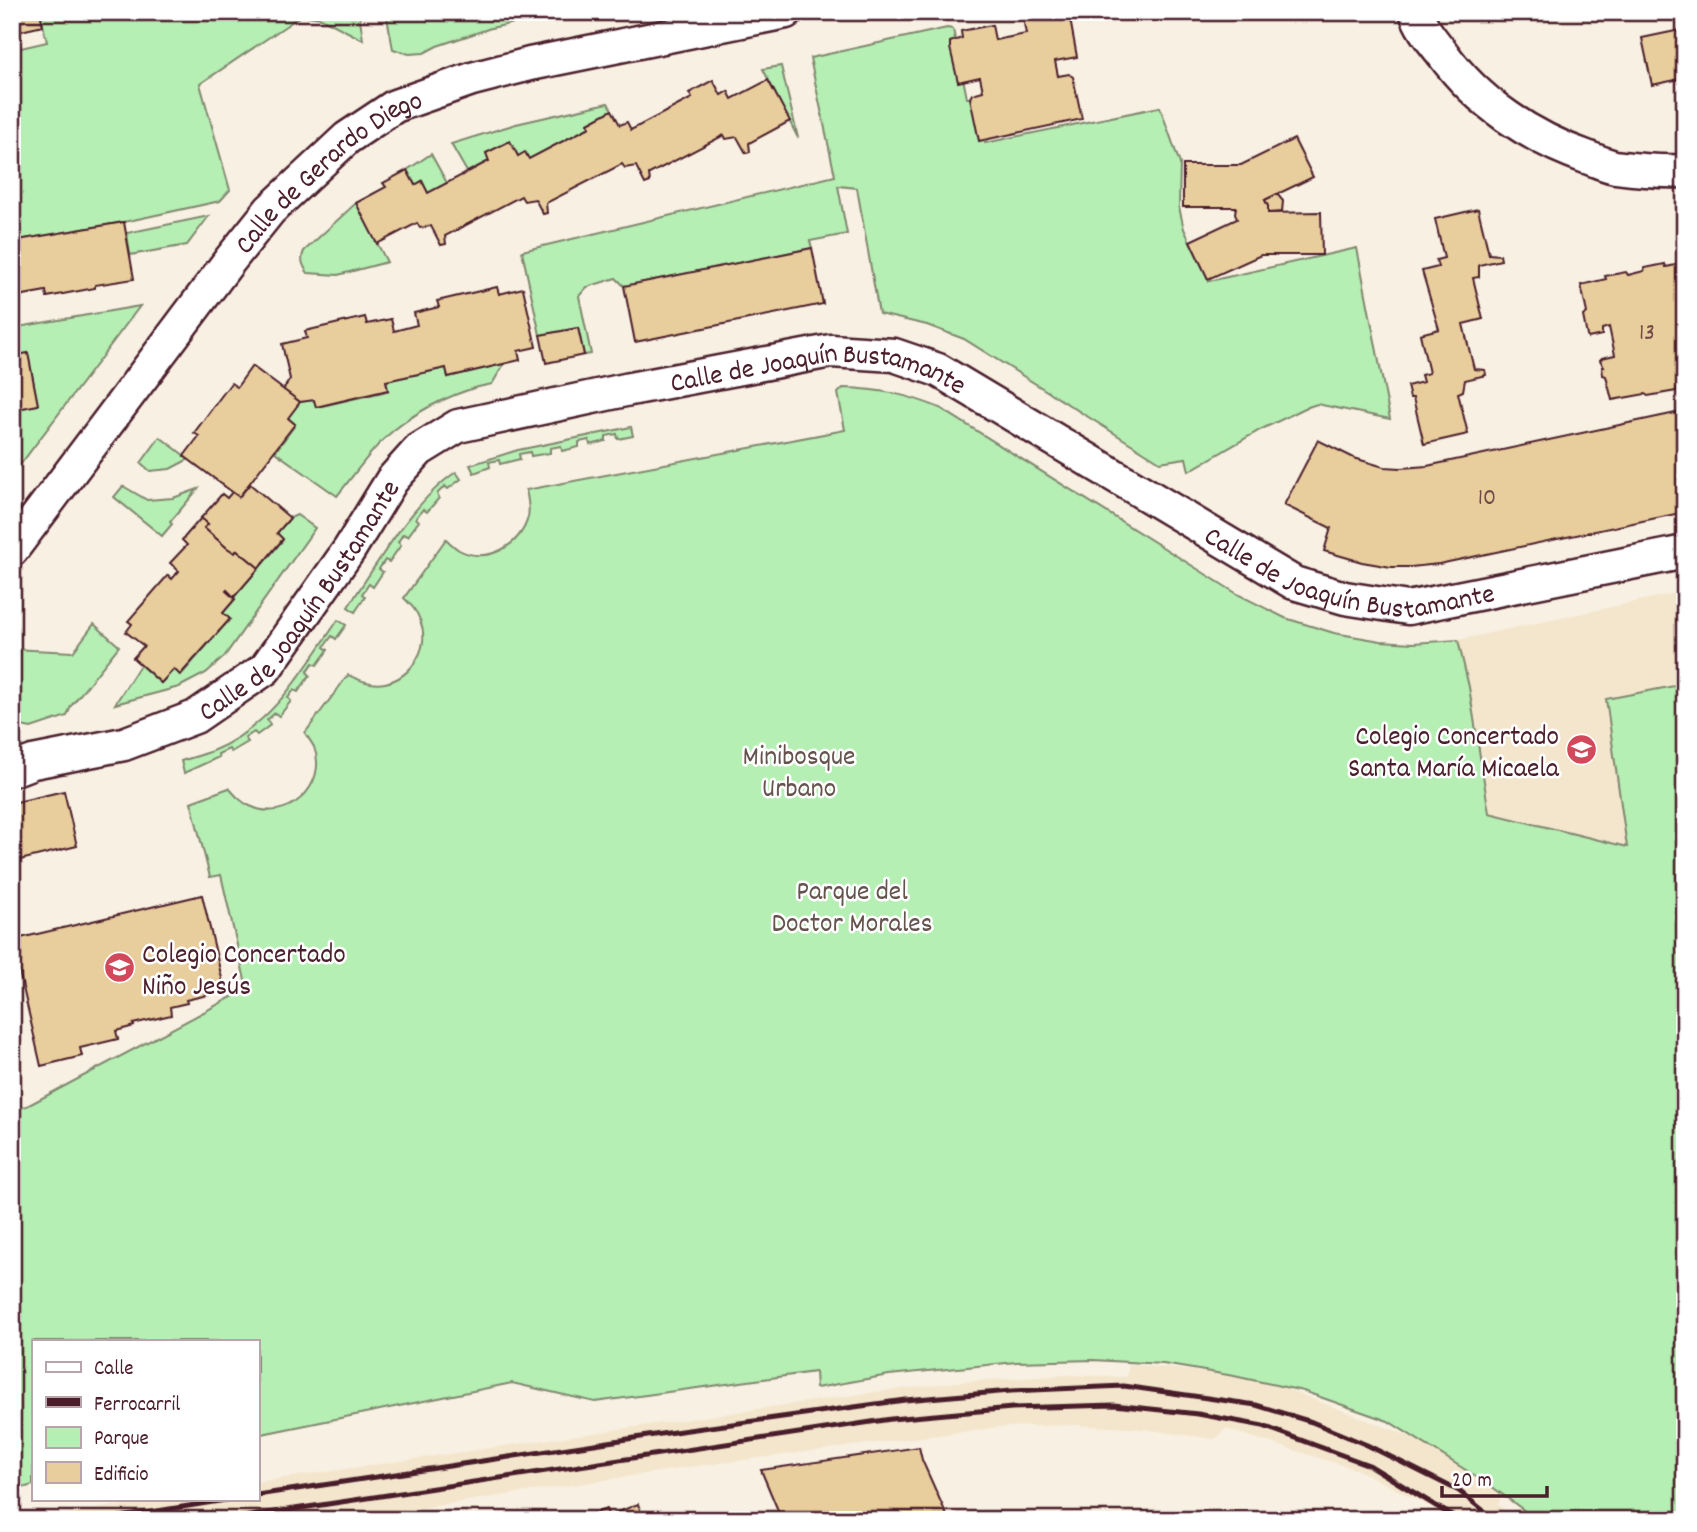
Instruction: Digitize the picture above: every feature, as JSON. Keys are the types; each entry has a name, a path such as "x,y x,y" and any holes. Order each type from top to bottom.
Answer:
{"street":[{"name":"Calle de Gerardo Diego","path":"12,550 270,210 347,138 395,106 472,79 530,64 786,12"},
{"path":"1411,16 1461,77 1484,99 1533,134 1563,149 1612,166 1666,172 1685,171"},
{"name":"Calle de Joaquín Bustamante","path":"19,764 124,744 195,717 265,669 349,550 392,480 419,450 458,426 630,388 831,351 894,355 938,370 1294,583 1345,598 1408,608 1685,552"}],"shaded area":[{"name":"Colegio Concertado Santa María Micaela","path":"1685,591 1685,862 1488,813 1469,687 1458,640"},
{"path":"1129,1364 1259,1378 1432,1445 1503,1492 1498,1505 1518,1520 1448,1520 1437,1510 1358,1470 1226,1429 1215,1439 1142,1429 1075,1425 1000,1427 697,1466 342,1520 29,1520 150,1500 259,1500 259,1482 875,1392 959,1382 1069,1375 1127,1377"}],"green space":[{"path":"40,12 359,12 363,40 321,18 302,15 200,84 230,190 220,201 124,222 12,241 12,50 47,42"},
{"path":"386,12 562,13 491,28 424,53 409,54 393,49"},
{"path":"947,28 953,29 967,98 975,98 985,143 1160,107 1180,164 1179,207 1184,229 1209,281 1357,248 1390,419 1317,404 1260,430 1189,471 1186,458 1160,462 964,339 927,325 879,314 857,188 838,186 847,234 810,241 812,248 624,286 616,278 587,287 579,296 591,354 584,355 578,328 540,335 522,251 835,176 810,58"},
{"path":"781,66 798,138 763,69"},
{"path":"608,103 612,110 588,123 590,127 529,159 518,156 510,141 486,153 489,161 467,172 451,144 516,124"},
{"path":"431,154 447,183 428,193 422,181 415,185 407,170"},
{"path":"356,203 387,262 338,275 308,273 303,263 304,251"},
{"path":"209,216 187,245 130,255 127,233"},
{"path":"140,306 17,469 12,465 12,410 38,405 28,354 12,356 12,328"},
{"path":"504,364 492,384 441,401 394,430 371,453 337,496 275,452 295,425 288,418 300,402 314,400 317,407 388,391 386,381 446,368 448,377"},
{"name":"Parque del Doctor Morales","path":"843,388 892,393 940,408 1239,595 1285,618 1334,633 1381,641 1413,643 1458,640 1469,687 1489,813 1627,847 1606,699 1685,684 1685,1520 1537,1520 1491,1486 1388,1421 1303,1391 1163,1364 1093,1360 1016,1362 889,1375 816,1388 815,1372 595,1402 512,1383 259,1435 259,1340 32,1340 32,1485 12,1491 12,1111 29,1105 247,989 221,875 210,877 191,802 229,788 250,806 264,810 290,806 301,798 310,788 317,761 314,747 305,733 348,675 370,683 385,683 395,680 411,668 417,659 423,630 417,614 404,598 446,539 457,549 469,554 491,554 510,544 524,527 529,510 526,490 845,430 838,393"},
{"path":"631,427 633,436 618,439 617,434 606,436 606,441 590,445 589,440 579,442 579,447 562,451 561,446 550,448 550,453 531,456 530,452 519,454 520,459 500,464 499,460 489,462 490,467 474,473 470,465 518,450"},
{"path":"160,437 189,459 170,469 150,471 141,463"},
{"path":"456,472 461,479 448,489 445,486 427,512 423,509 416,518 419,521 408,536 403,534 398,542 401,545 389,562 385,560 379,569 383,572 373,587 369,584 362,594 365,597 355,612 348,607 411,516 440,484"},
{"path":"123,486 147,500 173,498 198,489 170,522 172,524 162,536 114,497"},
{"path":"297,515 315,528 224,657 206,673 179,687 115,704 140,665 161,683 174,669 181,675 230,619 223,613 283,540 277,533 290,518"},
{"path":"338,620 346,625 336,639 332,636 324,647 328,650 317,665 313,663 307,672 310,675 298,692 294,690 288,698 291,701 279,716 275,713 267,720 269,726 257,735 254,732 245,738 248,742 231,752 229,749 218,754 219,757 184,773 181,761 233,741 269,712 299,677"},
{"path":"94,624 119,646 71,706 67,716 31,728 12,724 12,649 73,652"}],"building":[{"path":"12,12 40,12 43,26 12,33"},
{"path":"1054,12 1055,18 1065,16 1070,19 1077,57 1055,61 1058,76 1069,74 1073,77 1082,119 979,141 970,98 972,94 983,91 980,77 958,82 950,42 962,38 961,31 992,25 995,40 1026,34 1023,18"},
{"path":"1685,29 1685,78 1652,85 1642,38"},
{"path":"713,80 721,95 728,91 732,99 768,80 790,121 749,143 750,152 746,153 737,137 726,139 724,135 649,174 650,182 645,184 636,166 625,168 622,164 546,203 547,213 543,214 535,199 524,201 521,196 445,236 446,244 441,245 431,226 420,228 417,223 377,244 356,203 386,187 383,183 407,170 415,185 422,181 428,193 489,161 486,153 510,141 518,156 525,152 529,159 590,127 588,123 612,110 620,125 627,122 631,130 692,98 689,93"},
{"path":"1294,139 1313,177 1265,200 1268,213 1321,212 1322,255 1261,255 1208,279 1190,241 1237,219 1236,207 1183,207 1183,165 1241,165"},
{"path":"1277,194 1283,201 1282,212 1268,213 1265,200"},
{"path":"1478,209 1489,254 1500,255 1501,260 1479,265 1479,277 1473,278 1483,319 1463,324 1474,369 1485,370 1486,375 1465,380 1463,391 1458,393 1468,434 1424,444 1413,398 1410,398 1407,386 1423,382 1421,375 1429,373 1420,334 1439,329 1422,271 1438,267 1436,260 1444,258 1435,219"},
{"path":"124,222 134,279 47,297 46,291 12,297 12,241"},
{"path":"812,248 823,304 635,342 624,286"},
{"path":"1685,263 1685,385 1678,387 1676,391 1612,400 1600,360 1615,355 1609,327 1602,329 1602,335 1588,338 1583,316 1587,313 1581,285 1606,279 1605,276 1626,272 1628,275 1644,271 1645,268"},
{"path":"497,287 499,294 523,288 536,347 518,351 520,360 448,377 446,368 386,381 388,390 316,407 314,400 300,402 283,390 290,379 282,344 307,338 305,331 365,317 367,324 391,319 394,331 417,325 414,313 439,307 437,301"},
{"path":"578,328 584,355 546,363 540,335"},
{"path":"28,353 38,405 12,410 12,356"},
{"path":"252,366 300,402 288,418 295,424 239,497 184,456 199,436 194,433 231,383 237,387"},
{"path":"1685,411 1685,512 1439,564 1391,567 1324,551 1331,528 1284,505 1318,440 1354,458 1384,467 1427,466"},
{"path":"250,484 290,518 277,533 283,539 259,568 237,550 235,553 227,548 204,528 208,524 201,518 222,494 227,498 232,492 239,497"},
{"path":"201,518 208,524 204,528 227,548 235,553 237,550 259,568 234,597 226,591 235,599 223,613 230,619 180,675 174,669 161,683 133,658 144,646 126,632 132,624 128,621 168,575 172,579 179,571 170,563 187,545 182,540"},
{"path":"64,791 77,846 12,862 12,803"},
{"name":"Colegio Concertado Niño Jesús","path":"202,895 225,991 186,1000 187,1003 170,1007 171,1015 116,1031 118,1039 80,1048 82,1056 41,1066 12,940"},
{"path":"919,1447 922,1460 949,1520 782,1520 761,1470"},
{"path":"638,1504 644,1520 610,1520 608,1516"},
{"path":"606,1509 610,1520 580,1520 591,1515"}],"railway":[{"path":"259,1495 905,1400 1011,1391 1124,1386 1256,1405 1312,1422 1367,1445 1459,1491 1495,1520"},
{"path":"222,1520 891,1419 1012,1408 1114,1405 1198,1414 1263,1426 1369,1465 1459,1520"},
{"path":"101,1520 226,1500"}],"place":[{"name":"Colegio Concertado Santa María Micaela","path":"1582,750"},
{"name":"Colegio Concertado Niño Jesús","path":"119,968"}],"park label":[{"name":"Minibosque Urbano","path":"799,770"}]}
